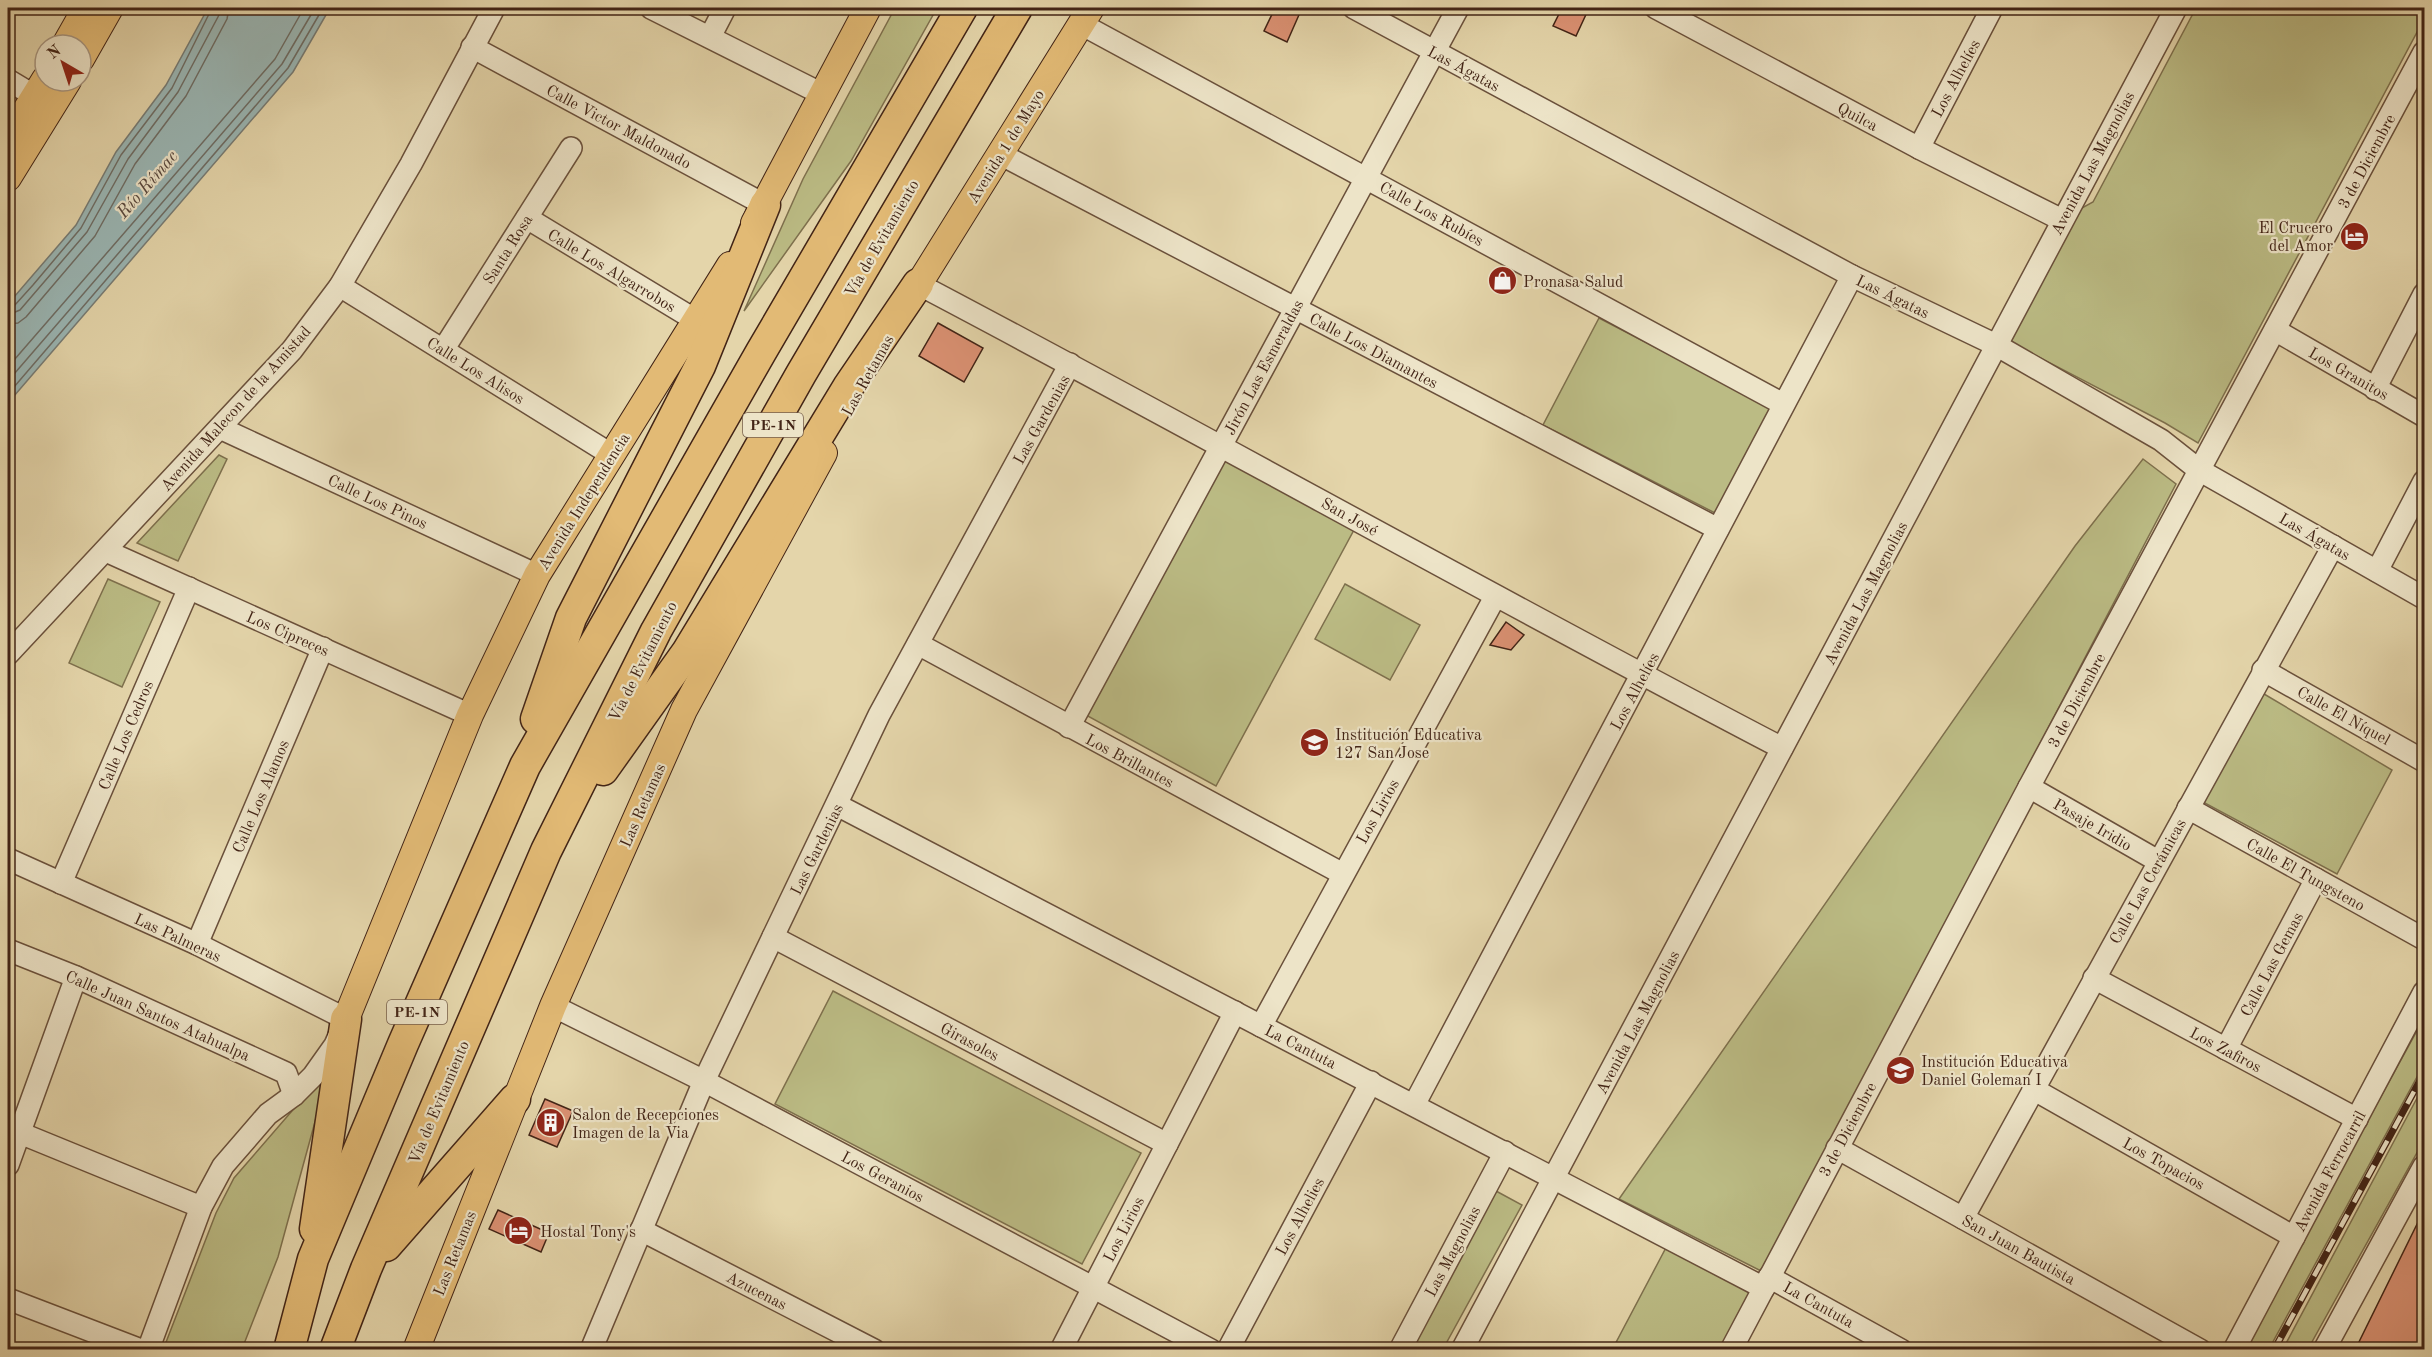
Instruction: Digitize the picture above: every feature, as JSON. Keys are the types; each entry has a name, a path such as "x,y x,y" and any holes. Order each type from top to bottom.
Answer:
{"highway":[{"name":"PE-1N","path":"289,1350 313,1259 403,1044 525,766 962,8"},
{"name":"Vía de Evitamiento","path":"335,1350 366,1269 546,852 656,631 801,374 1017,8"},
{"path":"525,766 536,719 571,618 700,366 765,205"},
{"path":"546,852 687,652 848,387 918,284"},
{"path":"313,1259 318,1198 346,1018"},
{"path":"366,1269 515,1099"}],"main road":[{"path":"72,33 86,8"},
{"path":"93,38 110,8"},
{"name":"Avenida Independencia","path":"346,1018 470,715 537,575 697,321 765,205 868,8"},
{"name":"Avenida 1 de Mayo","path":"918,284 1086,16"},
{"path":"8,139 45,94"},
{"path":"8,178 45,94"},
{"name":"Las Retamas","path":"416,1350 553,1006 684,710 737,609 918,284"}],"street":[{"name":"Avenida Malecon de la Amistad","path":"8,654 292,350 340,286 411,164 494,8"},
{"path":"651,8 822,94"},
{"path":"710,37 725,8"},
{"name":"Las Ágatas","path":"1354,8 1852,276 1996,345 2161,440 2199,470 2424,598"},
{"name":"Jirón Las Esmeraldas","path":"1069,727 1458,8"},
{"name":"Quilca","path":"1656,8 1919,148 2062,220"},
{"name":"Avenida Las Magnolias","path":"1554,1178 2176,8"},
{"name":"Los Alhelíes","path":"1919,148 1987,9"},
{"name":"Calle Los Rubíes","path":"1086,16 1366,178 1783,404"},
{"name":"Calle Victor Maldonado","path":"472,47 765,205"},
{"name":"3 de Diciembre","path":"1731,1350 2029,787 2424,52"},
{"path":"8,80 45,94"},
{"name":"Santa Rosa","path":"443,350 571,148"},
{"name":"Calle Los Diamantes","path":"1000,154 1718,529"},
{"name":"Calle Los Algarrobos","path":"527,218 697,321"},
{"name":"Los Alhelíes","path":"1414,1105 1852,276"},
{"name":"San José","path":"918,284 1221,445 1495,597 1782,748"},
{"name":"Calle Los Alisos","path":"340,286 612,455"},
{"path":"2375,389 2424,294"},
{"name":"Los Granitos","path":"2275,330 2424,416"},
{"name":"Las Gardenias","path":"591,1350 704,1081 879,716 1070,364"},
{"name":"Calle Los Pinos","path":"220,428 537,575"},
{"path":"2377,571 2424,482"},
{"name":"Calle Las Cerámicas","path":"1963,1218 2332,546"},
{"name":"Los Cipreces","path":"106,551 470,715"},
{"name":"Calle Los Cedros","path":"62,883 189,588"},
{"name":"Los Lirios","path":"1262,1026 1342,874 1495,597"},
{"name":"Los Brillantes","path":"918,644 1342,874"},
{"name":"Calle Los Alamos","path":"197,944 323,648"},
{"name":"Calle El Níquel","path":"2263,670 2424,761"},
{"name":"Pasaje Iridio","path":"2029,787 2158,861"},
{"name":"La Cantuta","path":"837,804 1554,1178 1901,1350"},
{"name":"Calle El Tungsteno","path":"2187,808 2424,939"},
{"name":"Las Palmeras","path":"8,859 197,944 346,1018"},
{"name":"Calle Las Gemas","path":"2226,1049 2316,879"},
{"name":"Girasoles","path":"773,937 1167,1144"},
{"name":"Calle Juan Santos Atahualpa","path":"8,950 76,977 286,1073 294,1095"},
{"path":"8,1165 76,977"},
{"name":"Los Zafiros","path":"2094,978 2357,1119"},
{"name":"Avenida Ferrocarril","path":"2234,1350 2424,992"},
{"name":"Los Geranios","path":"553,1006 704,1081 1211,1350"},
{"name":"Los Lirios","path":"1061,1350 1235,1012"},
{"path":"148,1350 201,1207 223,1166 268,1114 294,1095 312,1076 335,1045 346,1018"},
{"name":"Los Alhelies","path":"1228,1350 1371,1083"},
{"name":"Los Topacios","path":"2033,1089 2294,1237"},
{"path":"20,1133 201,1207"},
{"name":"San Juan Bautista","path":"1837,1148 2200,1350"},
{"name":"Las Magnolias","path":"1400,1350 1505,1152"},
{"path":"2324,1350 2419,1191 2424,1166"},
{"path":"1462,1350 1554,1178"},
{"name":"Azucenas","path":"641,1230 874,1350"},
{"path":"8,1299 141,1350"}],"green space":[{"path":"895,8 937,8 851,161 744,311 803,179"},
{"path":"2196,8 2424,8 2424,19 2198,443 2165,423 2010,342 2080,209 2093,202"},
{"path":"1599,318 1772,408 1717,514 1543,425"},
{"path":"219,455 227,459 178,561 137,543"},
{"path":"2143,459 2176,484 1763,1272 1619,1199 2075,546"},
{"path":"1224,460 1355,528 1216,786 1084,714"},
{"path":"108,579 160,602 122,687 69,663"},
{"path":"1345,584 1420,625 1390,680 1315,639"},
{"path":"2259,691 2392,770 2337,874 2201,801"},
{"path":"833,991 1141,1153 1082,1264 775,1104"},
{"path":"2424,1018 2424,1064 2269,1349 2242,1350"},
{"path":"330,1067 278,1257 242,1349 163,1350 216,1213 234,1178"},
{"path":"2424,1085 2424,1140 2308,1349 2283,1349"},
{"path":"1496,1191 1522,1205 1443,1349 1410,1350"},
{"path":"1669,1242 1754,1286 1720,1349 1612,1350"}],"water":[{"name":"Río Rímac","path":"208,8 330,8 293,72 8,403 8,304 76,225 116,152 166,85"}],"building":[{"path":"1275,8 1302,8 1287,42 1264,31"},
{"path":"1562,8 1589,8 1576,36 1553,26"},
{"path":"938,323 983,348 964,382 919,356"},
{"path":"1506,622 1524,635 1511,650 1490,645"},
{"name":"Salon de Recepciones Imagen de la Via","path":"545,1099 573,1111 557,1147 529,1135"},
{"name":"Hostal Tony's","path":"498,1210 549,1233 541,1252 489,1229"},
{"path":"2424,1210 2424,1339 2419,1350 2355,1350"}],"railway":[{"path":"2274,1350 2424,1073"}],"place":[{"name":"El Crucero del Amor","path":"2354,236"},
{"name":"Pronasa Salud","path":"1502,281"},
{"name":"Institución Educativa 127 San Jose","path":"1314,743"},
{"name":"Institución Educativa Daniel Goleman I","path":"1900,1070"},
{"name":"Salon de Recepciones Imagen de la Via","path":"551,1123"},
{"name":"Hostal Tony's","path":"519,1231"}]}
